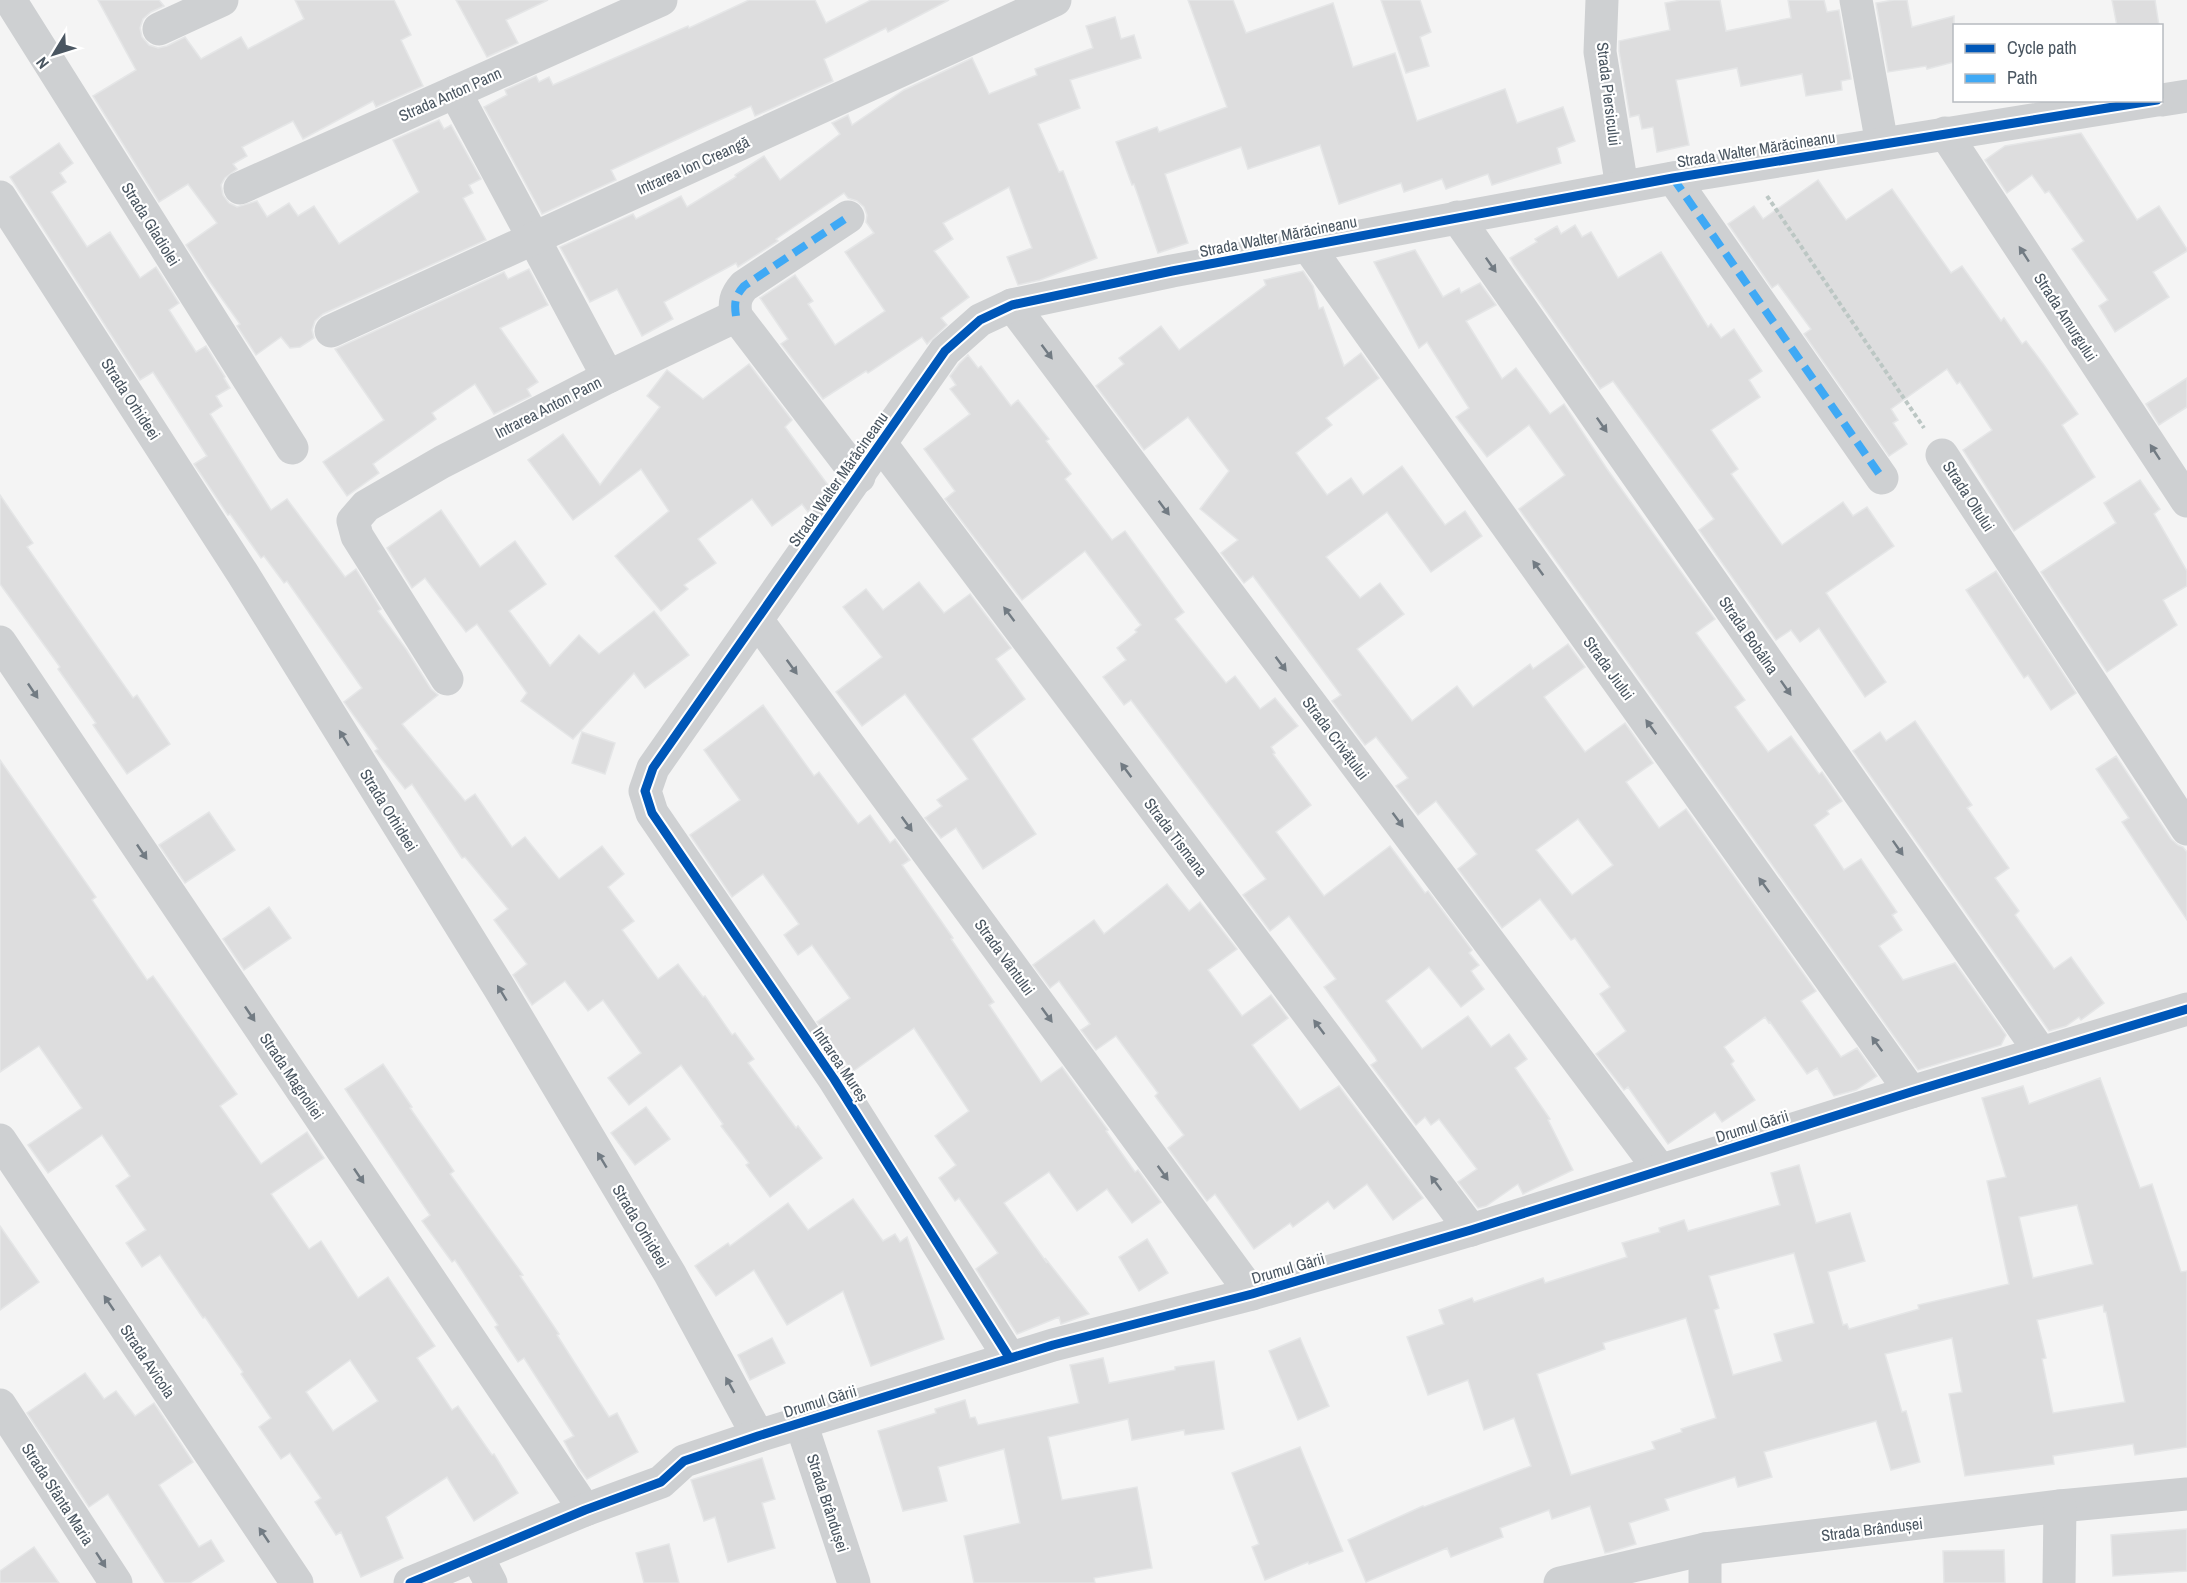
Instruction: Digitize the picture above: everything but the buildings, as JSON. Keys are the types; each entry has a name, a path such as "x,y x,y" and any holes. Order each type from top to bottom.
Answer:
{"street":[{"name":"Strada Gladiolei","path":"10,0 292,448"},
{"path":"159,29 222,0"},
{"name":"Strada Anton Pann","path":"240,188 661,0"},
{"name":"Intrarea Ion Creangă","path":"331,331 1055,0"},
{"name":"Strada Piersicului","path":"1602,0 1600,52 1622,188"},
{"path":"1856,0 1882,144"},
{"path":"455,92 608,377"},
{"path":"2163,100 2187,96"},
{"name":"Strada Walter Mărăcineanu","path":"645,791 653,768 859,477 932,369 956,339 980,320 1012,306 1307,245 1746,165 2144,102"},
{"name":"Strada Amurgului","path":"1945,133 2187,501"},
{"path":"1673,178 1882,478"},
{"name":"Strada Orhideei","path":"0,197 236,564 500,989 670,1274 758,1436"},
{"path":"848,217 744,286 736,295 734,305 736,316 859,477"},
{"name":"Strada Bobâlna","path":"1457,217 2041,1053"},
{"name":"Strada Jiului","path":"1307,245 1911,1092"},
{"name":"Strada Crivățului","path":"1012,306 1660,1170"},
{"name":"Intrarea Anton Pann","path":"447,679 357,536 353,521 366,506 442,462 608,377 736,316"},
{"name":"Strada Tismana","path":"881,444 1471,1230"},
{"name":"Strada Oltului","path":"1942,455 2187,829"},
{"name":"Strada Vântului","path":"758,620 1252,1294"},
{"name":"Strada Magnoliei","path":"0,642 585,1510"},
{"name":"Intrarea Mureș","path":"645,791 652,813 834,1079 1009,1357"},
{"name":"Drumul Gării","path":"410,1583 484,1569 585,1510 661,1482 684,1461 758,1436 1009,1357 1252,1294 1471,1230 1911,1092 2187,1009"},
{"name":"Strada Avicola","path":"0,1140 297,1583"},
{"name":"Strada Sfânta Maria","path":"0,1405 116,1583"},
{"name":"Strada Brândușei","path":"801,1424 854,1583"},
{"name":"Strada Brândușei","path":"1560,1583 1705,1549 2060,1506 2187,1494"},
{"path":"2059,1583 2060,1506"},
{"path":"1705,1549 1705,1583"}],"marked path":[{"path":"1673,178 1882,478"},
{"path":"736,316 736,300 744,286 848,217"}],"cycle path":[{"path":"1009,1357 834,1079 652,813 645,791 653,768 945,351 980,320 1012,305 1172,271 1673,178 2145,102"},
{"path":"410,1583 585,1510 661,1482 684,1461 758,1436 1053,1345 1252,1294 1471,1230 1911,1092 2187,1009"}]}
